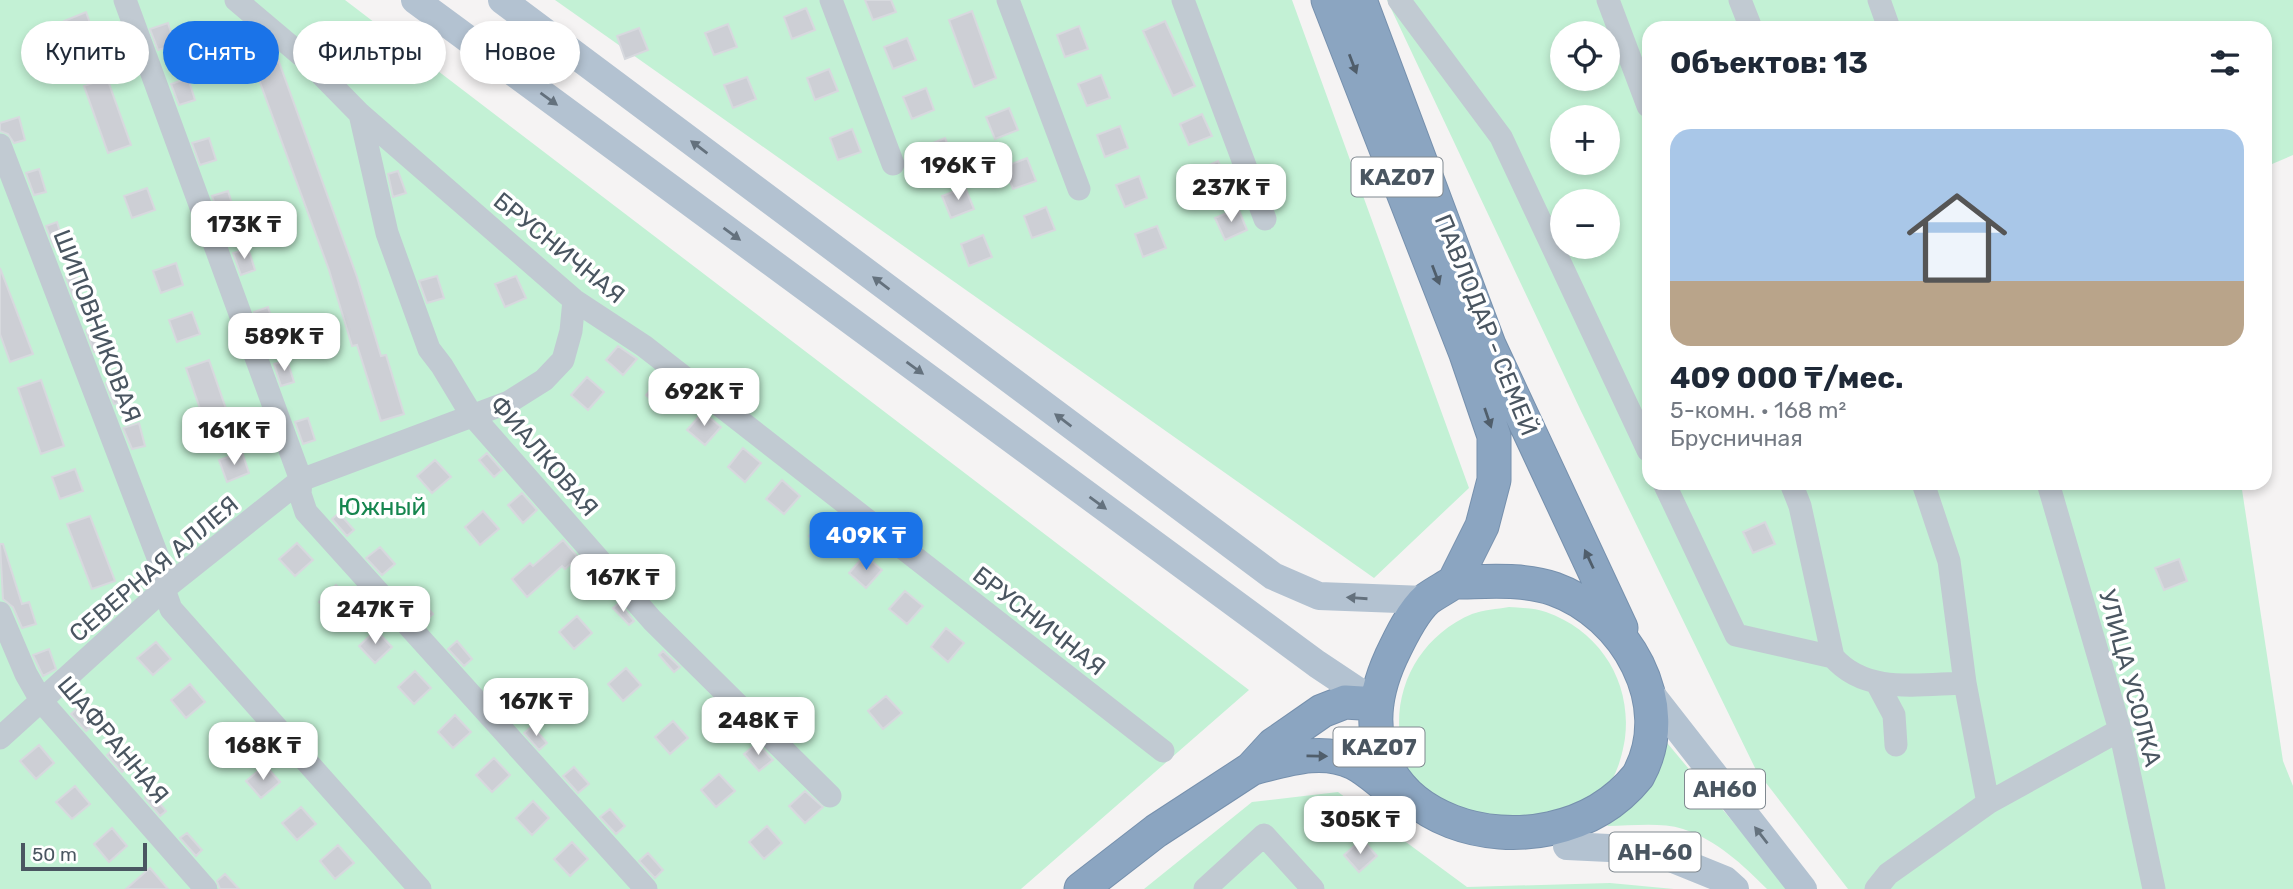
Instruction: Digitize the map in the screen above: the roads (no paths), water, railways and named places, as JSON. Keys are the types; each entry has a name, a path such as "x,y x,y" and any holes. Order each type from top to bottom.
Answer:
{"highway":[{"name":"ПАВЛОДАР - СЕМЕЙ","path":"1328,0 1466,354 1494,436 1494,480 1482,526 1454,582"},
{"name":"ПАВЛОДАР - СЕМЕЙ","path":"1370,5 1489,345 1628,643"},
{"name":"KAZ07","path":"1251,769 1310,755 1327,755 1354,763 1396,794 1427,828 1468,850 1514,858 1567,846 1595,831 1623,803 1643,768 1651,729 1647,688 1628,643 1595,609 1552,588 1505,582 1454,582 1426,600 1396,647 1381,680 1377,704 1380,756 1396,794"},
{"name":"KAZ07","path":"1081,889 1156,831 1251,769 1273,746 1322,711 1345,702 1377,704"}],"main road":[{"path":"415,0 1317,664 1377,704"},
{"path":"502,0 1273,576 1319,596 1426,600"},
{"name":"АН60","path":"1647,688 1803,889"},
{"name":"АН-60","path":"1567,846 1651,850 1725,880 1735,889"}],"street":[{"path":"125,0 301,481 300,494 306,512 646,889"},
{"name":"БРУСНИЧНАЯ","path":"236,0 307,60 360,114 574,300 644,346 1163,751"},
{"path":"831,0 893,164"},
{"path":"1008,0 1079,189"},
{"path":"1183,0 1265,219"},
{"path":"1399,0 1501,137 1642,437"},
{"path":"1608,0 1642,90"},
{"path":"1740,0 1748,21"},
{"path":"1879,0 1886,21"},
{"name":"ФИАЛКОВАЯ","path":"360,114 387,233 429,349 471,414 652,620 830,796"},
{"name":"ШИПОВНИКОВАЯ","path":"0,145 157,555 171,610 420,889"},
{"name":"СЕВЕРНАЯ АЛЛЕЯ","path":"0,738 164,589 301,481 471,414 509,402 544,380 563,360 571,331 574,300"},
{"path":"1667,490 1736,635 1838,662 1878,685 1965,683"},
{"path":"1794,490 1838,662"},
{"path":"1925,490 1949,561 1965,683 1988,803"},
{"name":"УЛИЦА УСОЛКА","path":"2050,490 2120,730 2154,889"},
{"name":"ШАФРАННАЯ","path":"0,612 26,674 42,702 206,889"},
{"path":"1878,685 1894,715 1896,745"},
{"path":"1876,889 1888,874 1988,803 2120,730"},
{"path":"1205,889 1264,835 1313,889"}],"park label":[{"name":"Южный","path":"382,507"}]}
